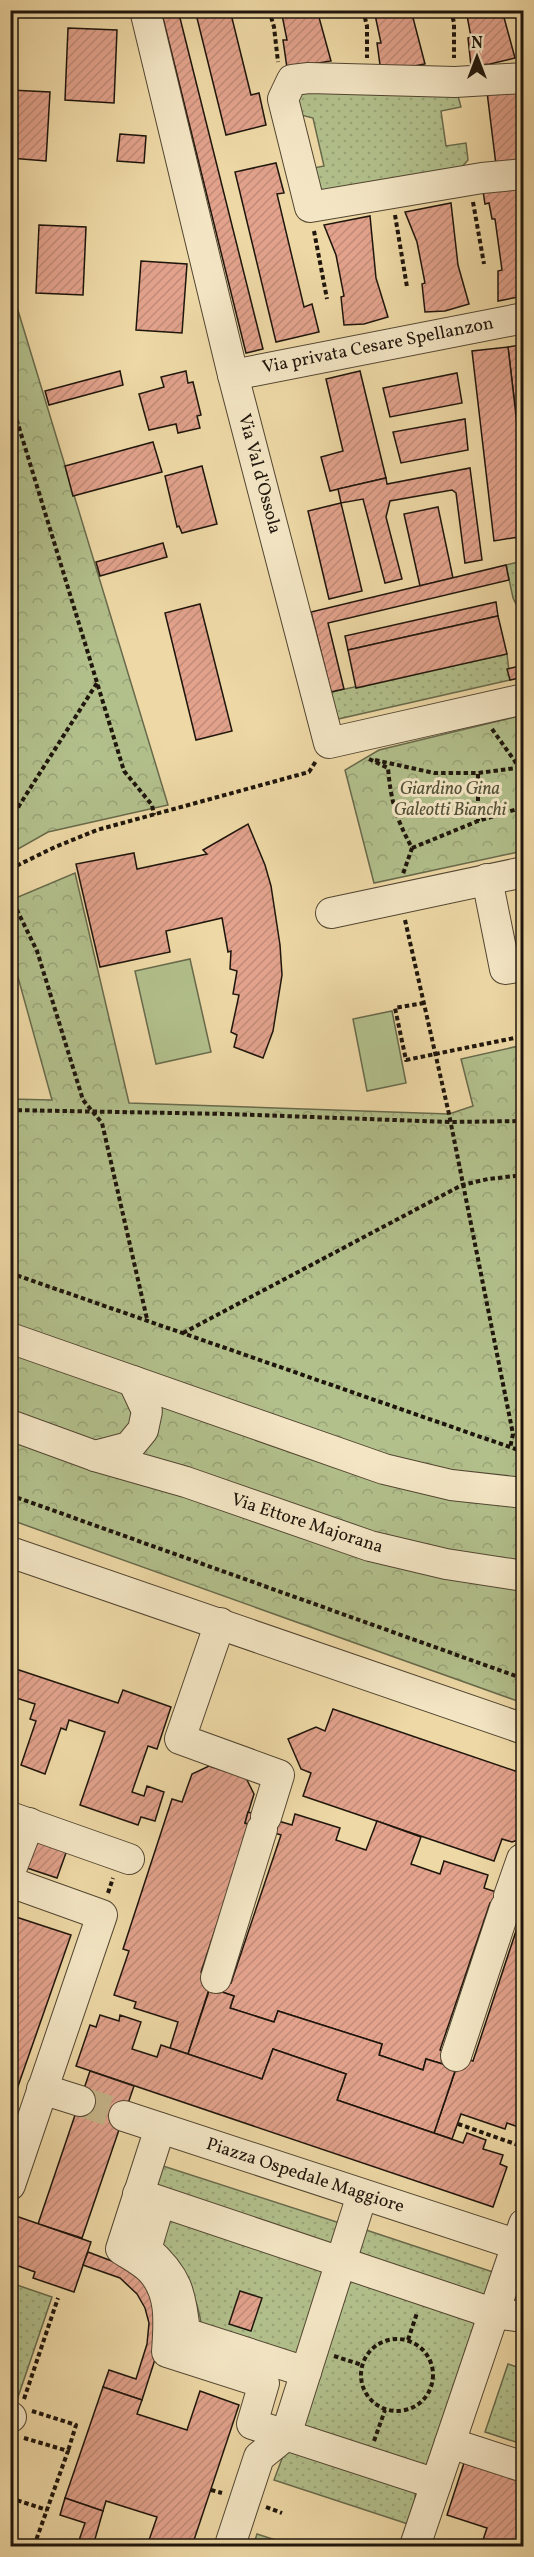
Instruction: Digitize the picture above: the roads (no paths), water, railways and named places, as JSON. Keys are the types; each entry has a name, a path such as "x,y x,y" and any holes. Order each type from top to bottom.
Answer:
{"street":[{"name":"Via Val d'Ossola","path":"145,10 233,375 329,743 524,699"},
{"path":"524,78 454,82 309,78 292,80 283,99 310,207 524,174"},
{"name":"Via privata Cesare Spellanzon","path":"233,375 524,318"},
{"path":"331,913 524,872"},
{"path":"488,879 505,969 524,966"},
{"path":"10,1338 384,1469 451,1485 524,1493"},
{"path":"95,1456 129,1447 143,1431 147,1411 133,1381"},
{"name":"Via Ettore Majorana","path":"10,1425 95,1456 186,1482 370,1546 446,1564 524,1576"},
{"path":"10,1552 524,1729"},
{"path":"216,1978 279,1775 180,1739 220,1623"},
{"path":"10,1872 20,1820 129,1859"},
{"path":"456,2056 507,1902 522,1859 524,1860"},
{"path":"10,1882 102,1915 12,2174"},
{"path":"42,2089 80,2101"},
{"name":"Piazza Ospedale Maggiore","path":"124,2116 450,2224 519,2234"},
{"path":"160,2128 149,2198 146,2249 164,2265 178,2288 183,2308 185,2333 306,2372"},
{"path":"232,2547 231,2542 259,2457 286,2435 362,2195"},
{"path":"149,2198 492,2313 524,2317"},
{"path":"149,2198 121,2249 152,2271 164,2293 170,2314 167,2352 264,2383 252,2424 436,2484"},
{"path":"415,2547 488,2334 492,2313 519,2234"},
{"path":"450,2443 524,2468"}],"tunnel":[{"path":"80,2101 124,2116"}],"park label":[{"name":"Giardino Gina Galeotti Bianchi","path":"450,799"}]}
